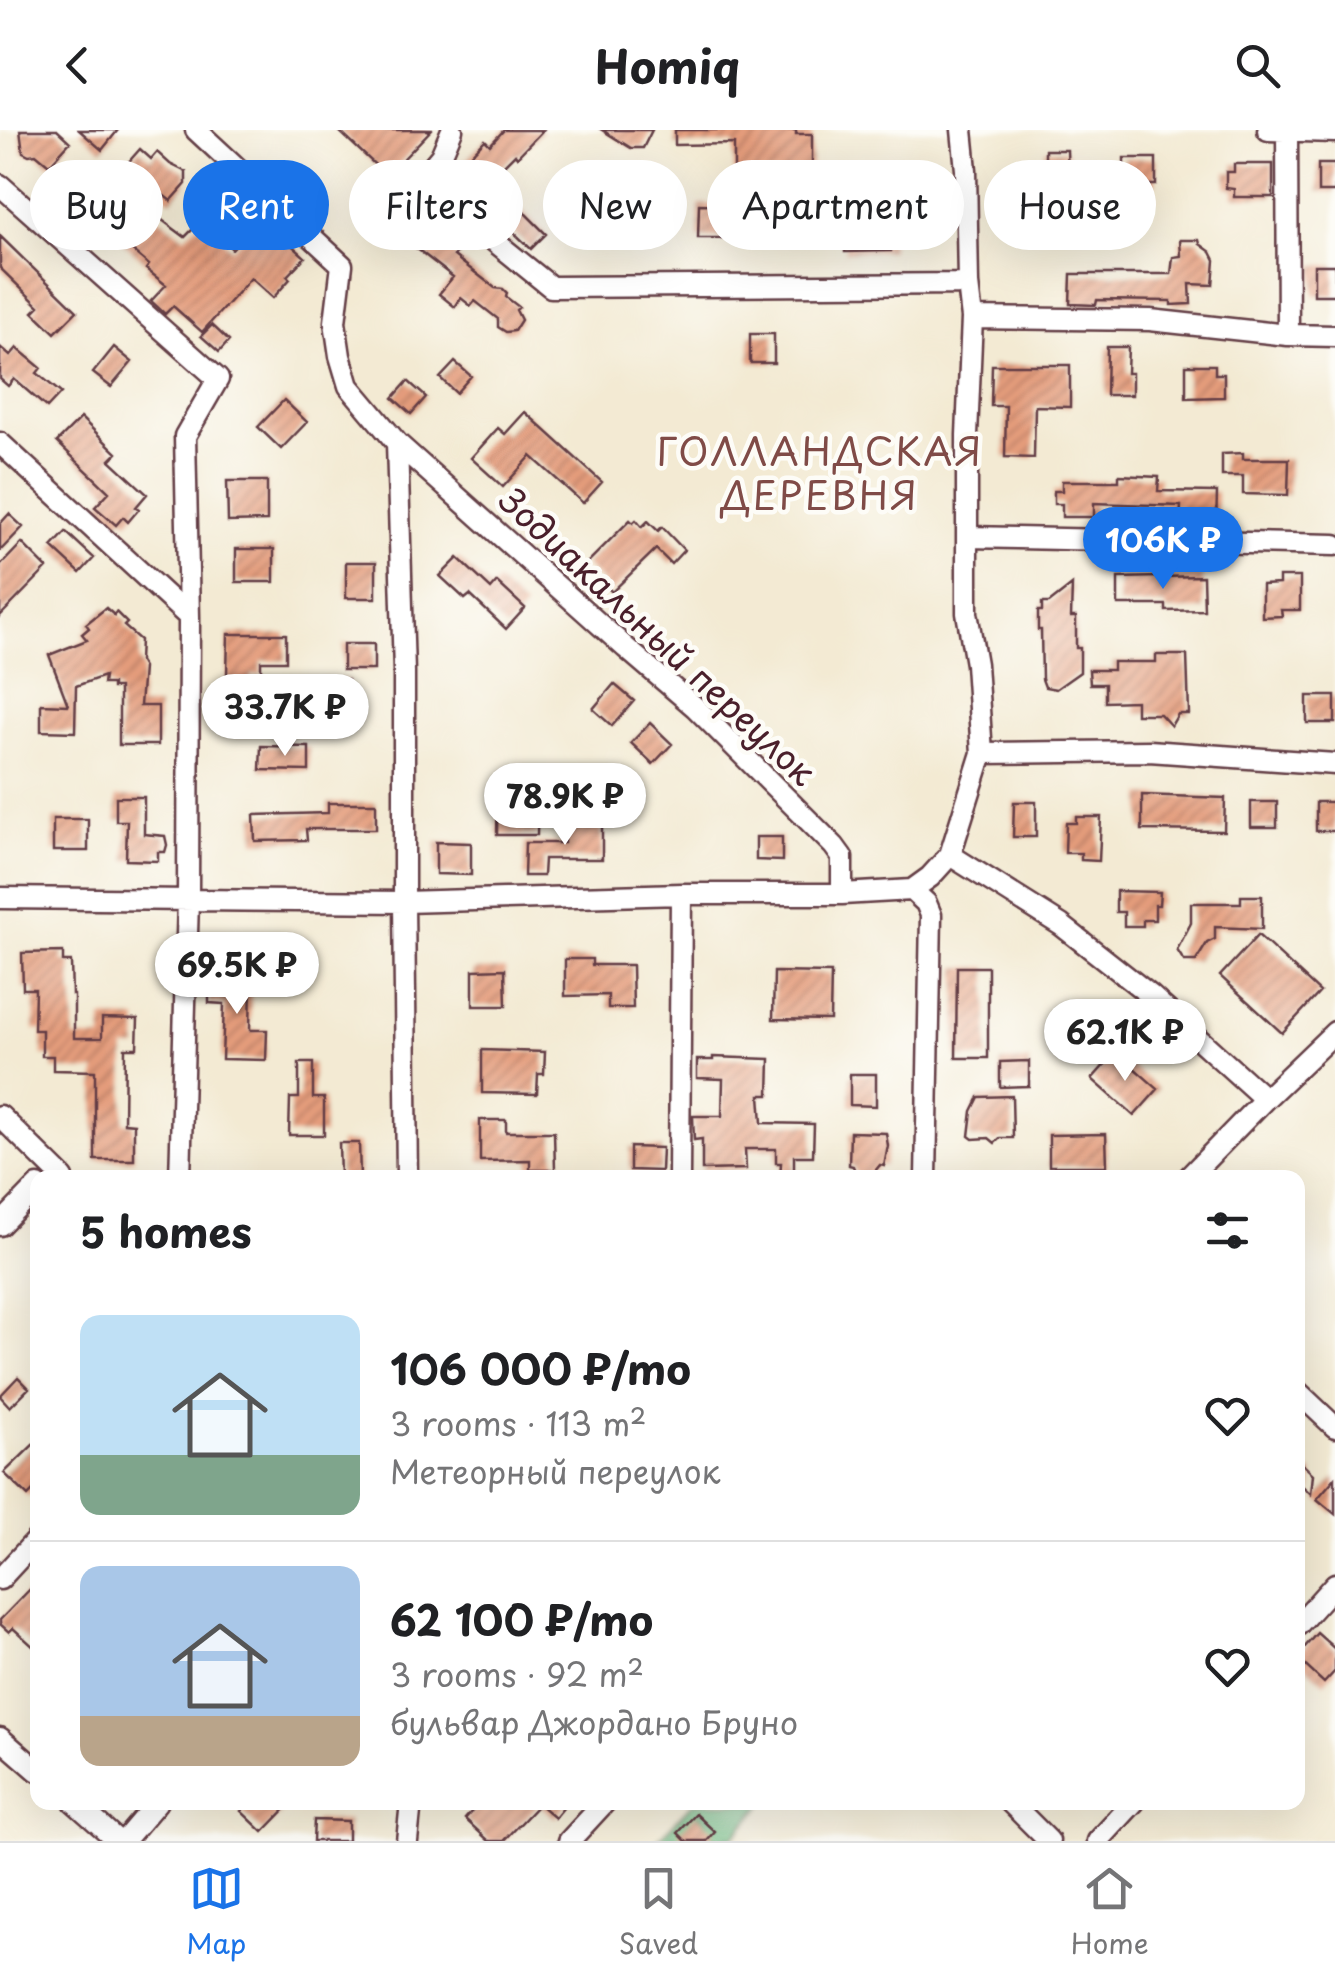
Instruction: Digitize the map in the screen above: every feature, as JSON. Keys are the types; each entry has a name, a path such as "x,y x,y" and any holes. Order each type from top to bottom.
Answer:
{"street":[{"name":"Зодиакальный переулок","path":"196,130 342,265 336,322 349,386 398,442 695,707 834,846 842,857 842,894"},
{"path":"452,130 441,156 420,181 551,287 968,284"},
{"path":"0,898 404,902 842,894 912,890 930,877 950,855 982,753 976,664 967,613 967,435 972,318 962,130"},
{"path":"1288,335 1281,131 1335,132"},
{"path":"0,185 218,378 184,436 189,617 188,900 180,1170"},
{"path":"972,318 1150,320 1288,335 1335,336"},
{"path":"398,442 404,672 407,1170"},
{"path":"0,443 189,617"},
{"path":"968,537 1335,544"},
{"path":"982,753 1149,751 1335,764"},
{"path":"950,855 1061,924 1150,995 1265,1099"},
{"path":"912,890 932,914 926,1170"},
{"path":"679,1170 681,894"},
{"path":"1196,1170 1335,1032"},
{"path":"0,1116 50,1170"},
{"path":"0,1225 30,1194"},
{"path":"1305,1399 1335,1427"},
{"path":"0,1580 30,1547"},
{"path":"1305,1617 1335,1584"},
{"path":"0,1738 30,1764"},
{"path":"84,1810 121,1841 150,1810"},
{"path":"407,1841 410,1810"},
{"path":"568,1841 597,1810"},
{"path":"1018,1810 1049,1841"},
{"path":"1098,1841 1127,1810"}],"green space":[{"path":"686,1810 758,1810 729,1841 657,1841"}],"building":[{"path":"20,130 57,130 70,142 54,160 23,152"},
{"path":"79,130 118,130 102,150"},
{"path":"338,130 431,130 402,160 370,160"},
{"path":"504,130 543,130 517,157 515,154 509,160 466,160 485,140 490,145"},
{"path":"602,130 652,130 643,148 631,148"},
{"path":"675,130 796,130 796,134 812,134 812,160 734,160 734,144 675,145"},
{"path":"140,149 151,159 157,152 183,170 183,187 171,201 163,195 163,160 130,160"},
{"path":"1045,150 1067,150 1067,160 1045,160"},
{"path":"1124,158 1156,158 1156,160"},
{"path":"1234,164 1273,164 1273,197 1234,197 1234,189 1226,188 1226,172 1234,172"},
{"path":"1318,164 1335,164 1335,192 1318,192"},
{"path":"699,204 707,204 707,238 698,238"},
{"path":"523,211 543,231 543,237 531,249 523,241"},
{"path":"163,221 183,236 183,250 297,250 305,257 273,298 251,278 202,332 173,306 165,314 151,301 166,285 146,269 149,265 132,250 163,250"},
{"path":"0,236 77,311 55,333 33,312 39,306 0,268"},
{"path":"1180,240 1199,240 1215,260 1213,285 1190,284 1191,304 1097,300 1096,305 1070,304 1071,274 1171,274 1173,257 1181,256"},
{"path":"419,250 459,250 454,256 495,288 503,289 506,297 519,307 516,310 521,320 514,331 498,327 498,319 475,301 471,306 461,298 455,307 439,294 453,277"},
{"path":"845,250 891,250 891,251"},
{"path":"1314,265 1335,265 1335,295 1314,295"},
{"path":"212,325 229,341 219,352 201,336"},
{"path":"750,334 774,334 774,363 750,363"},
{"path":"0,347 10,356 17,348 41,368 37,373 61,393 47,408 14,379 8,386 0,379"},
{"path":"114,347 132,362 111,387 93,373"},
{"path":"1107,347 1128,347 1127,373 1132,373 1132,395 1106,395"},
{"path":"455,362 471,376 456,393 440,378"},
{"path":"992,365 1070,365 1070,407 1035,406 1034,458 1005,457 1006,406 991,406"},
{"path":"1186,365 1215,365 1215,374 1224,374 1224,397 1186,398"},
{"path":"408,381 426,397 411,414 393,398"},
{"path":"284,400 307,422 281,449 258,427"},
{"path":"525,412 602,482 583,503 531,456 503,487 471,458 498,428 505,434"},
{"path":"81,418 117,453 110,460 147,494 128,522 123,517 116,525 95,507 109,492 57,442"},
{"path":"1243,453 1243,459 1289,459 1288,495 1243,494 1243,476 1222,476 1222,454"},
{"path":"1119,475 1159,477 1158,491 1217,492 1216,527 1196,527 1196,520 1180,520 1181,506 1094,503 1094,517 1062,517 1062,504 1054,504 1054,491 1062,491 1062,481 1119,481"},
{"path":"227,481 267,481 267,521 228,522"},
{"path":"9,514 23,527 0,551 0,524"},
{"path":"630,520 636,520 642,527 648,521 658,531 662,527 684,550 671,564 656,549 612,592 585,565"},
{"path":"66,532 94,558 80,573 52,547"},
{"path":"22,543 47,568 0,616 0,566"},
{"path":"236,549 274,549 274,582 236,582"},
{"path":"458,558 491,589 497,582 525,608 506,629 470,595 465,599 440,576"},
{"path":"346,562 376,562 376,598 346,598"},
{"path":"1203,576 1204,610 1166,611 1166,605 1118,605 1118,578"},
{"path":"1279,577 1300,577 1300,610 1281,610 1282,616 1262,617 1262,585 1279,584"},
{"path":"1072,585 1071,617 1076,617 1080,672 1056,689 1045,687 1038,611 1042,611 1042,603 1049,603"},
{"path":"106,608 114,615 116,612 127,623 124,626 140,640 140,706 158,706 158,745 119,745 119,688 103,684 104,676 76,686 75,732 41,731 41,704 68,705 49,655 87,640 82,634 89,628 86,624"},
{"path":"228,634 286,634 286,661 261,661 261,675 251,675 251,716 226,716"},
{"path":"343,644 374,644 374,670 343,670"},
{"path":"1156,655 1187,655 1189,714 1178,714 1171,726 1160,714 1136,714 1136,701 1105,702 1105,684 1090,684 1089,670 1113,670 1113,662 1156,662"},
{"path":"316,680 348,680 348,711 316,711"},
{"path":"614,684 634,701 612,726 593,709"},
{"path":"1307,696 1335,696 1335,723 1307,723"},
{"path":"650,723 672,744 653,764 631,743"},
{"path":"261,746 309,747 309,771 260,770"},
{"path":"498,783 538,783 537,835 497,835"},
{"path":"1142,795 1225,798 1224,831 1142,830"},
{"path":"116,797 144,797 144,834 165,836 167,845 165,852 158,852 158,861 126,860 127,821 116,821"},
{"path":"1014,802 1036,802 1036,837 1013,837"},
{"path":"1251,802 1277,802 1277,827 1251,827"},
{"path":"1316,802 1335,802 1335,831 1316,831"},
{"path":"328,803 376,803 376,829 306,829 307,840 255,841 254,815 328,813"},
{"path":"1076,817 1101,817 1099,861 1081,860 1081,853 1065,853 1066,823 1076,823"},
{"path":"53,819 88,819 88,851 53,851"},
{"path":"564,824 602,824 602,859 544,859 543,876 524,876 525,843 564,843"},
{"path":"756,837 782,837 782,861 756,860"},
{"path":"436,842 471,843 471,875 436,874"},
{"path":"1116,891 1160,892 1155,920 1143,920 1143,926 1124,926 1124,912 1116,912"},
{"path":"1241,896 1262,896 1262,929 1215,927 1215,939 1207,943 1196,961 1184,961 1177,950 1191,923 1191,903 1241,903"},
{"path":"1258,935 1320,992 1282,1033 1220,976"},
{"path":"63,952 63,962 71,962 74,1038 102,1038 102,1018 138,1019 137,1048 125,1048 124,1123 134,1124 134,1160 95,1160 95,1071 53,1070 53,1056 42,1056 42,1030 34,1030 35,989 23,989 22,953"},
{"path":"565,959 592,959 592,965 632,965 633,1008 608,1008 608,995 565,996"},
{"path":"957,967 988,967 988,1058 956,1058"},
{"path":"215,968 227,968 233,975 246,976 246,982 251,982 250,1030 267,1030 266,1060 222,1059 224,1004 209,1003 209,973"},
{"path":"505,969 506,1006 473,1006 473,970"},
{"path":"774,972 831,973 830,1020 773,1019"},
{"path":"482,1050 545,1052 544,1074 538,1074 537,1094 482,1093"},
{"path":"1116,1052 1158,1089 1134,1116 1092,1079"},
{"path":"770,1059 769,1095 760,1095 762,1123 814,1124 813,1156 794,1156 794,1170 781,1170 776,1149 745,1149 746,1169 702,1170 702,1139 694,1140 693,1116 722,1116 723,1079 697,1078 697,1060"},
{"path":"1029,1061 1029,1086 1000,1087 1000,1062"},
{"path":"299,1063 313,1063 313,1098 324,1098 324,1135 289,1135 290,1098 299,1098"},
{"path":"850,1074 876,1074 876,1106 850,1105"},
{"path":"1012,1096 1013,1138 1000,1138 995,1143 989,1138 969,1136 972,1111 979,1097"},
{"path":"480,1120 506,1120 506,1132 554,1132 555,1170 530,1170 530,1160 480,1161"},
{"path":"850,1132 886,1133 884,1166 854,1170 849,1165"},
{"path":"1106,1134 1107,1166 1049,1166 1049,1135"},
{"path":"339,1143 359,1143 360,1170 340,1170"},
{"path":"630,1147 662,1148 661,1170 630,1170"},
{"path":"18,1377 29,1388 10,1407 0,1396"},
{"path":"30,1448 28,1496 4,1473"},
{"path":"1305,1467 1313,1474 1311,1494 1305,1488"},
{"path":"1335,1478 1335,1514 1317,1499"},
{"path":"30,1589 30,1644 13,1628 9,1632 0,1620"},
{"path":"1317,1633 1335,1649 1335,1671 1324,1683 1305,1665 1305,1647"},
{"path":"242,1810 284,1810 263,1832"},
{"path":"473,1810 533,1810 504,1841 489,1841 465,1819"},
{"path":"546,1810 562,1810 555,1818"},
{"path":"696,1814 715,1832 707,1841 686,1841 678,1833"},
{"path":"314,1820 348,1821 348,1841 313,1841"}],"district":[{"name":"ГОЛЛАНДСКАЯ ДЕРЕВНЯ","path":"820,474"}]}
